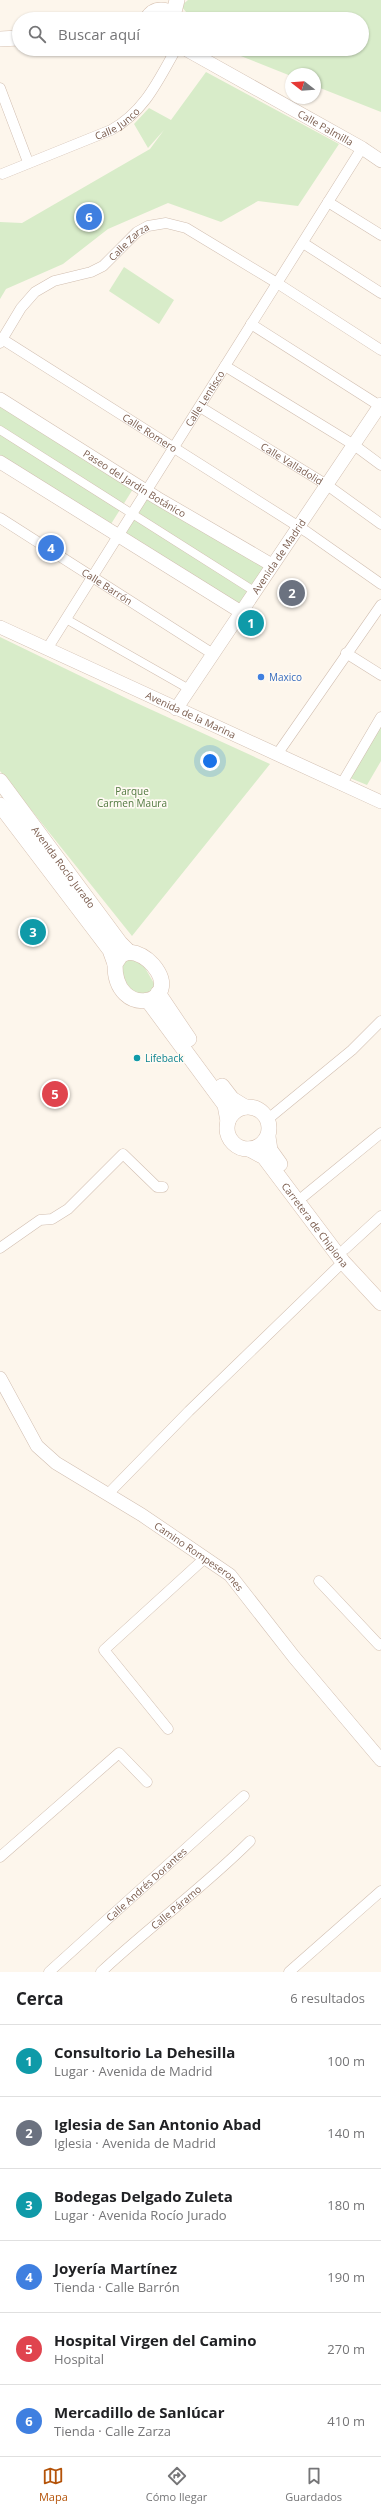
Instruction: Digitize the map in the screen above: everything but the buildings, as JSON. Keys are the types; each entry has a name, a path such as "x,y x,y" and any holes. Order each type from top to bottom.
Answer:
{"main road":[{"path":"154,12 170,0"},
{"path":"175,12 177,0"},
{"path":"1,39 12,38"},
{"name":"Avenida Rocío Jurado","path":"0,781 120,943 129,952"},
{"name":"Avenida Rocío Jurado","path":"0,805 110,950 115,964"},
{"path":"129,952 140,954 159,972 161,985 154,997 141,1002 128,996 116,980 115,964 121,955 129,952"},
{"path":"154,997 232,1099 245,1107"},
{"path":"154,997 225,1105 228,1121 227,1131 231,1141 239,1147 249,1149 260,1146 268,1137 270,1125 268,1118 256,1107 245,1107 234,1112 228,1121"},
{"name":"Carretera de Chipiona","path":"268,1137 270,1150 304,1196 344,1255 381,1290"},
{"name":"Carretera de Chipiona","path":"249,1149 264,1157 381,1303"}],"street":[{"name":"Calle Junco","path":"2,174 28,162 111,130 127,122 148,99 172,56"},
{"name":"Calle Palmilla","path":"197,56 362,148 381,161"},
{"path":"0,88 28,162"},
{"name":"Calle Lentisco","path":"47,649 362,148"},
{"path":"328,202 381,236"},
{"name":"Calle Zarza","path":"1,341 21,308 35,292 54,281 91,272 103,266 137,232 148,226 166,223 186,228 277,283 381,350"},
{"path":"302,243 381,293"},
{"path":"251,324 380,405"},
{"name":"Calle Romero","path":"1,341 298,527 381,584"},
{"path":"225,366 354,445 381,465"},
{"name":"Paseo del Jardín Botánico","path":"0,399 147,491 272,565"},
{"name":"Avenida de Madrid","path":"176,709 380,405"},
{"name":"Calle Valladolid","path":"200,406 327,485 381,524"},
{"path":"0,430 254,591"},
{"path":"0,462 241,612"},
{"name":"Calle Barrón","path":"0,518 213,654"},
{"path":"278,753 346,653 381,605"},
{"path":"66,618 188,690"},
{"name":"Avenida de la Marina","path":"0,627 176,709 278,753 341,785 381,802"},
{"path":"346,653 381,675"},
{"path":"341,785 381,717"},
{"path":"268,1118 352,1050 381,1021"},
{"path":"304,1196 381,1133"},
{"path":"0,1248 40,1220 52,1219 68,1209 123,1154 157,1187 163,1187"},
{"path":"108,1494 381,1216"},
{"name":"Camino Rompeserones","path":"0,1378 37,1446 56,1463 108,1494 230,1575 294,1656 381,1760"},
{"path":"168,1729 104,1650 205,1558"},
{"path":"318,1581 379,1645 381,1644"},
{"path":"0,1857 119,1753 147,1782"},
{"name":"Calle Andrés Dorantes","path":"49,1972 244,1796"},
{"name":"Calle Páramo","path":"101,1972 137,1938 224,1867 250,1841"},
{"path":"289,1972 381,1891"}],"green space":[{"path":"188,0 381,0 381,112 321,88 321,68 285,68 285,74 241,56 369,56 369,12 186,12 181,6"},
{"path":"206,72 339,144 298,206 258,201 221,222 168,203 108,229 63,264 6,289 0,299 0,222 22,223 150,149 164,130 148,148 134,124 149,108 171,120"},
{"path":"124,267 174,300 159,324 109,291"},
{"path":"0,405 133,489 111,524 0,457"},
{"path":"147,491 272,565 241,612 119,535"},
{"name":"Parque Carmen Maura","path":"0,637 130,700 270,764 132,936 0,771"},
{"path":"381,724 381,761 367,785 350,778"},
{"path":"128,959 141,961 155,985 150,994 134,993 120,975 124,962"}],"place":[{"name":"Mercadillo de Sanlúcar","path":"89,217"},
{"name":"Joyería Martínez","path":"51,548"},
{"name":"Iglesia de San Antonio Abad","path":"292,593"},
{"name":"Consultorio La Dehesilla","path":"251,623"},
{"name":"Maxico","path":"261,677"},
{"name":"Bodegas Delgado Zuleta","path":"33,932"},
{"name":"Lifeback","path":"137,1058"},
{"name":"Hospital Virgen del Camino","path":"55,1094"}]}
